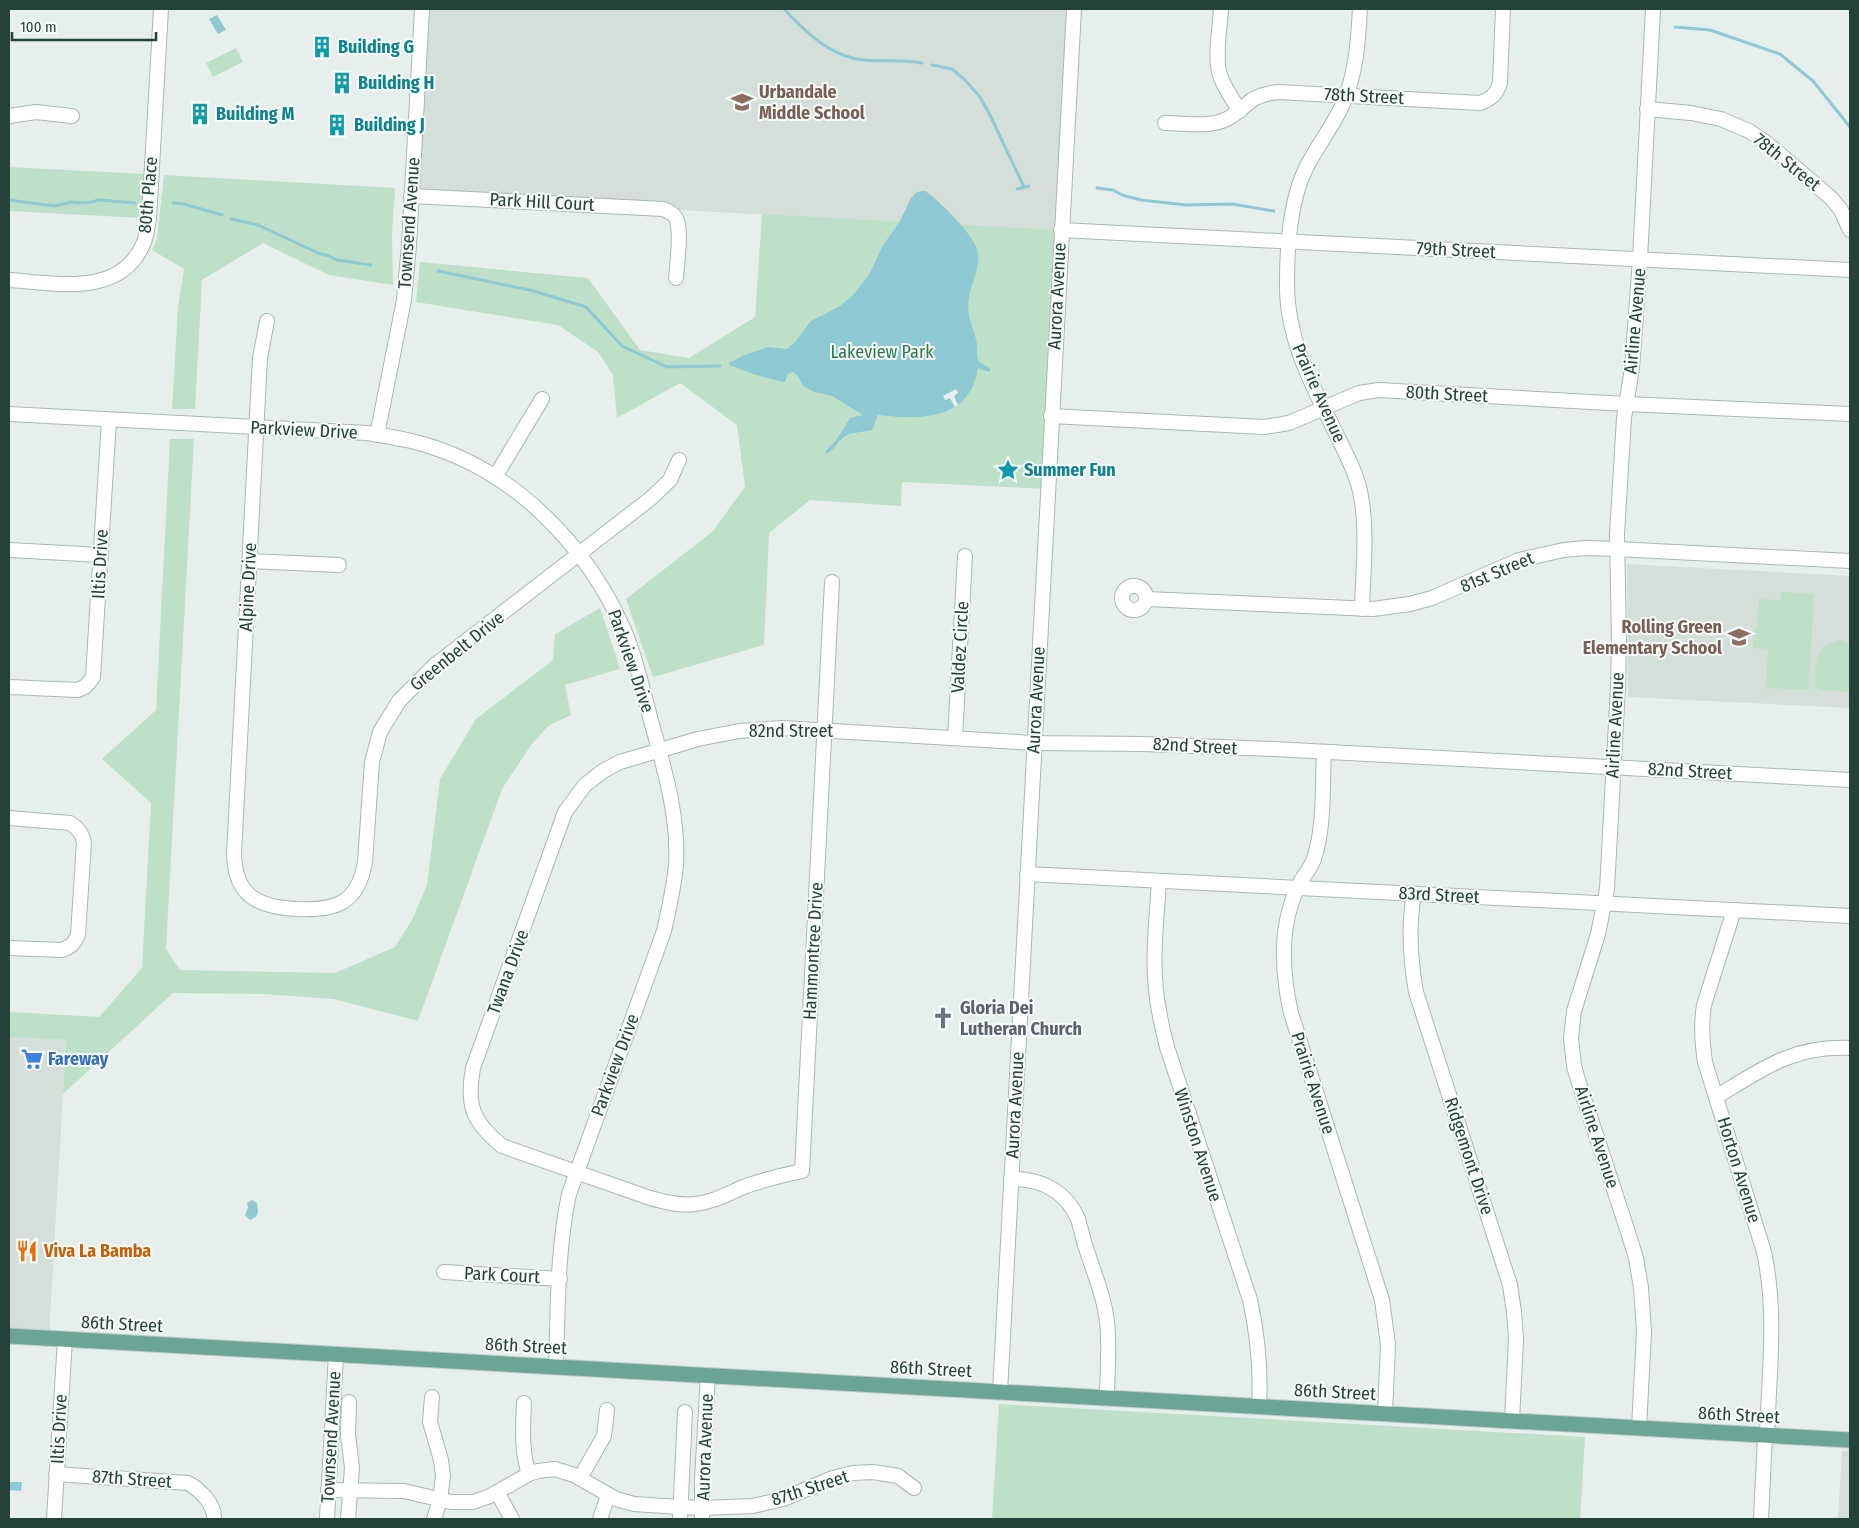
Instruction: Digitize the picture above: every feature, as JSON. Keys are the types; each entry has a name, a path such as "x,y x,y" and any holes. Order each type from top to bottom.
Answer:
{"main road":[{"name":"86th Street","path":"9,1336 1850,1440"}],"street":[{"name":"80th Place","path":"9,280 96,283 110,279 121,272 132,263 140,252 145,240 149,219 161,9"},
{"name":"Townsend Avenue","path":"377,435 404,300 422,9"},
{"name":"Aurora Avenue","path":"1000,1392 1074,9"},
{"path":"1221,9 1219,72 1240,111"},
{"name":"Prairie Avenue","path":"1360,9 1358,50 1353,76 1346,96 1333,122 1309,160 1301,179 1292,218 1287,282 1292,329 1307,373 1350,461 1360,491 1364,522 1362,609"},
{"name":"78th Street","path":"1165,122 1214,123 1227,119 1252,100 1264,94 1278,92 1480,102 1490,99 1497,92 1500,84 1503,9"},
{"name":"Airline Avenue","path":"1639,1428 1644,1332 1641,1288 1636,1258 1578,1080 1574,1066 1571,1038 1574,1010 1598,934 1605,904 1619,641 1617,549 1626,404 1632,368 1640,259 1653,9"},
{"name":"78th Street","path":"1647,109 1691,113 1722,119 1750,131 1831,198 1841,210 1850,230"},
{"path":"9,116 36,112 72,116"},
{"name":"Park Hill Court","path":"411,196 663,208 677,220 676,278"},
{"name":"79th Street","path":"1061,230 1850,270"},
{"name":"Alpine Drive","path":"234,854 260,358 267,321"},
{"name":"80th Street","path":"1051,416 1264,427 1289,422 1359,393 1379,390 1850,414"},
{"path":"495,477 542,399"},
{"name":"Parkview Drive","path":"9,414 377,435 427,445 456,456 495,477 534,505 593,571 611,601 625,632 660,751 673,806 676,834 676,864 673,892 664,931 576,1172 564,1222 556,1367"},
{"name":"Iltis Drive","path":"9,687 78,690 86,686 93,677 109,420"},
{"name":"Greenbelt Drive","path":"234,854 234,869 242,888 259,902 274,907 319,909 339,904 351,895 362,878 365,862 372,762 380,732 399,701 435,665 650,500 670,480 679,460"},
{"name":"81st Street","path":"1146,599 1362,609 1410,604 1454,590 1497,569 1541,554 1586,548 1850,561"},
{"path":"9,550 101,555"},
{"name":"Valdez Circle","path":"955,738 965,556"},
{"path":"250,561 339,565"},
{"name":"Hammontree Drive","path":"576,1172 650,1198 672,1204 684,1204 717,1200 782,1174 802,1172 832,582"},
{"name":"82nd Street","path":"565,812 585,785 603,771 620,762 698,739 739,731 782,728 1034,743 1144,744 1324,752 1850,780"},
{"name":"Prairie Avenue","path":"1324,752 1320,835 1313,860 1297,888 1285,931 1286,993 1382,1300 1388,1345 1385,1414"},
{"name":"Twana Drive","path":"565,812 473,1068 469,1088 475,1115 485,1131 502,1146 576,1172"},
{"path":"9,818 70,823 78,828 84,842 78,935 75,941 69,947 62,950 9,948"},
{"name":"83rd Street","path":"1027,874 1850,916"},
{"name":"Winston Avenue","path":"1159,881 1155,962 1159,1014 1167,1047 1250,1300 1260,1356 1259,1406"},
{"name":"Ridgemont Drive","path":"1414,894 1410,916 1410,946 1416,992 1510,1285 1516,1339 1512,1421"},
{"name":"Horton Avenue","path":"1734,910 1704,1005 1702,1048 1769,1274 1772,1319 1761,1519"},
{"path":"1716,1097 1776,1061 1817,1049 1850,1048"},
{"path":"1011,1178 1035,1181 1048,1186 1059,1193 1068,1203 1078,1220 1101,1295 1107,1322 1107,1398"},
{"name":"Park Court","path":"444,1272 560,1279"},
{"name":"Iltis Drive","path":"54,1519 65,1339"},
{"name":"Townsend Avenue","path":"327,1519 336,1354"},
{"name":"Aurora Avenue","path":"702,1514 708,1376"},
{"path":"432,1397 430,1422 441,1460 443,1476 440,1500 434,1519"},
{"path":"348,1519 352,1468 348,1434 349,1402"},
{"path":"524,1404 524,1459 529,1474"},
{"path":"580,1478 604,1436 607,1410"},
{"path":"680,1513 685,1412"},
{"name":"87th Street","path":"328,1490 404,1491 440,1500 460,1503 472,1502 497,1492 538,1470 555,1469 580,1478 616,1499 680,1513 702,1514 783,1499 833,1478 853,1473 873,1472 898,1476 914,1488"},
{"name":"87th Street","path":"56,1474 188,1483 195,1487 210,1502 214,1519"},
{"path":"497,1492 512,1519"},
{"path":"600,1519 608,1495"}],"shaded area":[{"name":"Urbandale Middle School","path":"422,9 1074,9 1061,230 411,196"},
{"name":"Rolling Green Elementary School","path":"1627,564 1850,576 1850,708 1628,697"},
{"path":"9,1037 66,1040 49,1338 9,1336"},
{"path":"1842,1451 1850,1451 1850,1519 1838,1519"}],"green space":[{"path":"236,48 243,62 213,77 206,63"},
{"path":"9,167 145,174 142,218 9,211"},
{"path":"164,175 395,188 392,235 393,285 329,275 263,243 202,280 195,409 172,409 178,307 184,269 152,250 157,239"},
{"name":"Lakeview Park","path":"762,214 1061,230 1048,489 902,482 901,506 810,500 769,533 764,645 653,677 626,599 712,532 745,487 737,425 680,383 617,418 613,375 598,352 558,325 416,302 420,262 588,278 640,350 689,358 755,317"},
{"path":"170,439 194,439 166,949 180,970 335,973 395,947 412,920 427,885 440,779 476,719 553,660 555,634 600,608 620,669 565,685 571,715 548,726 531,745 502,789 418,1021 334,999 263,994 173,993 63,1094 66,1040 9,1037 9,1012 99,1017 142,968 151,803 102,759 156,710"},
{"path":"1781,592 1814,594 1809,690 1766,688 1768,649 1753,648 1754,630 1757,630 1759,599 1780,600"},
{"path":"1840,640 1850,644 1850,692 1819,690 1814,686 1816,663 1820,651 1831,643"},
{"path":"999,1404 1585,1437 1580,1519 992,1519"}],"water":[{"path":"217,15 226,30 218,34 209,19"},
{"path":"925,191 939,202 964,228 978,252 979,258 968,308 976,339 979,362 991,369 989,372 978,368 973,385 965,398 954,407 941,413 926,416 894,417 878,415 872,430 847,435 826,454 826,451 837,439 850,418 863,415 832,396 814,392 803,386 798,376 793,372 788,374 785,382 782,382 730,366 729,363 742,356 768,347 787,349 795,342 811,321 840,306 854,294 870,273 882,247 900,221 911,198 917,192"},
{"path":"252,1200 257,1203 258,1212 256,1217 250,1220 245,1215 248,1208 247,1203"},
{"path":"9,1482 22,1482 21,1491 9,1490"}],"pier":[{"path":"956,389 958,393 954,396 958,405 955,407 950,398 945,400 943,396"}],"waterway":[{"path":"784,9 810,34 840,54 864,60 922,63"},
{"path":"1675,27 1710,30 1780,54 1813,81 1850,127"},
{"path":"932,65 952,69 980,97 1024,187"},
{"path":"1017,189 1029,186"},
{"path":"1097,188 1113,190 1122,195 1141,200 1186,205 1232,204 1274,211"},
{"path":"9,200 54,206 72,202 86,203 100,200 135,203"},
{"path":"173,203 184,204 222,215"},
{"path":"231,219 258,225 337,260 371,265"},
{"path":"438,271 534,291 586,307 622,346 667,367 720,366"}],"place":[{"name":"Building G","path":"322,47"},
{"name":"Building H","path":"342,83"},
{"name":"Urbandale Middle School","path":"742,102"},
{"name":"Building M","path":"200,114"},
{"name":"Building J","path":"337,125"},
{"name":"Summer Fun","path":"1008,470"},
{"name":"Rolling Green Elementary School","path":"1739,637"},
{"name":"Gloria Dei Lutheran Church","path":"943,1018"},
{"name":"Fareway","path":"32,1059"},
{"name":"Viva La Bamba","path":"27,1251"}]}
